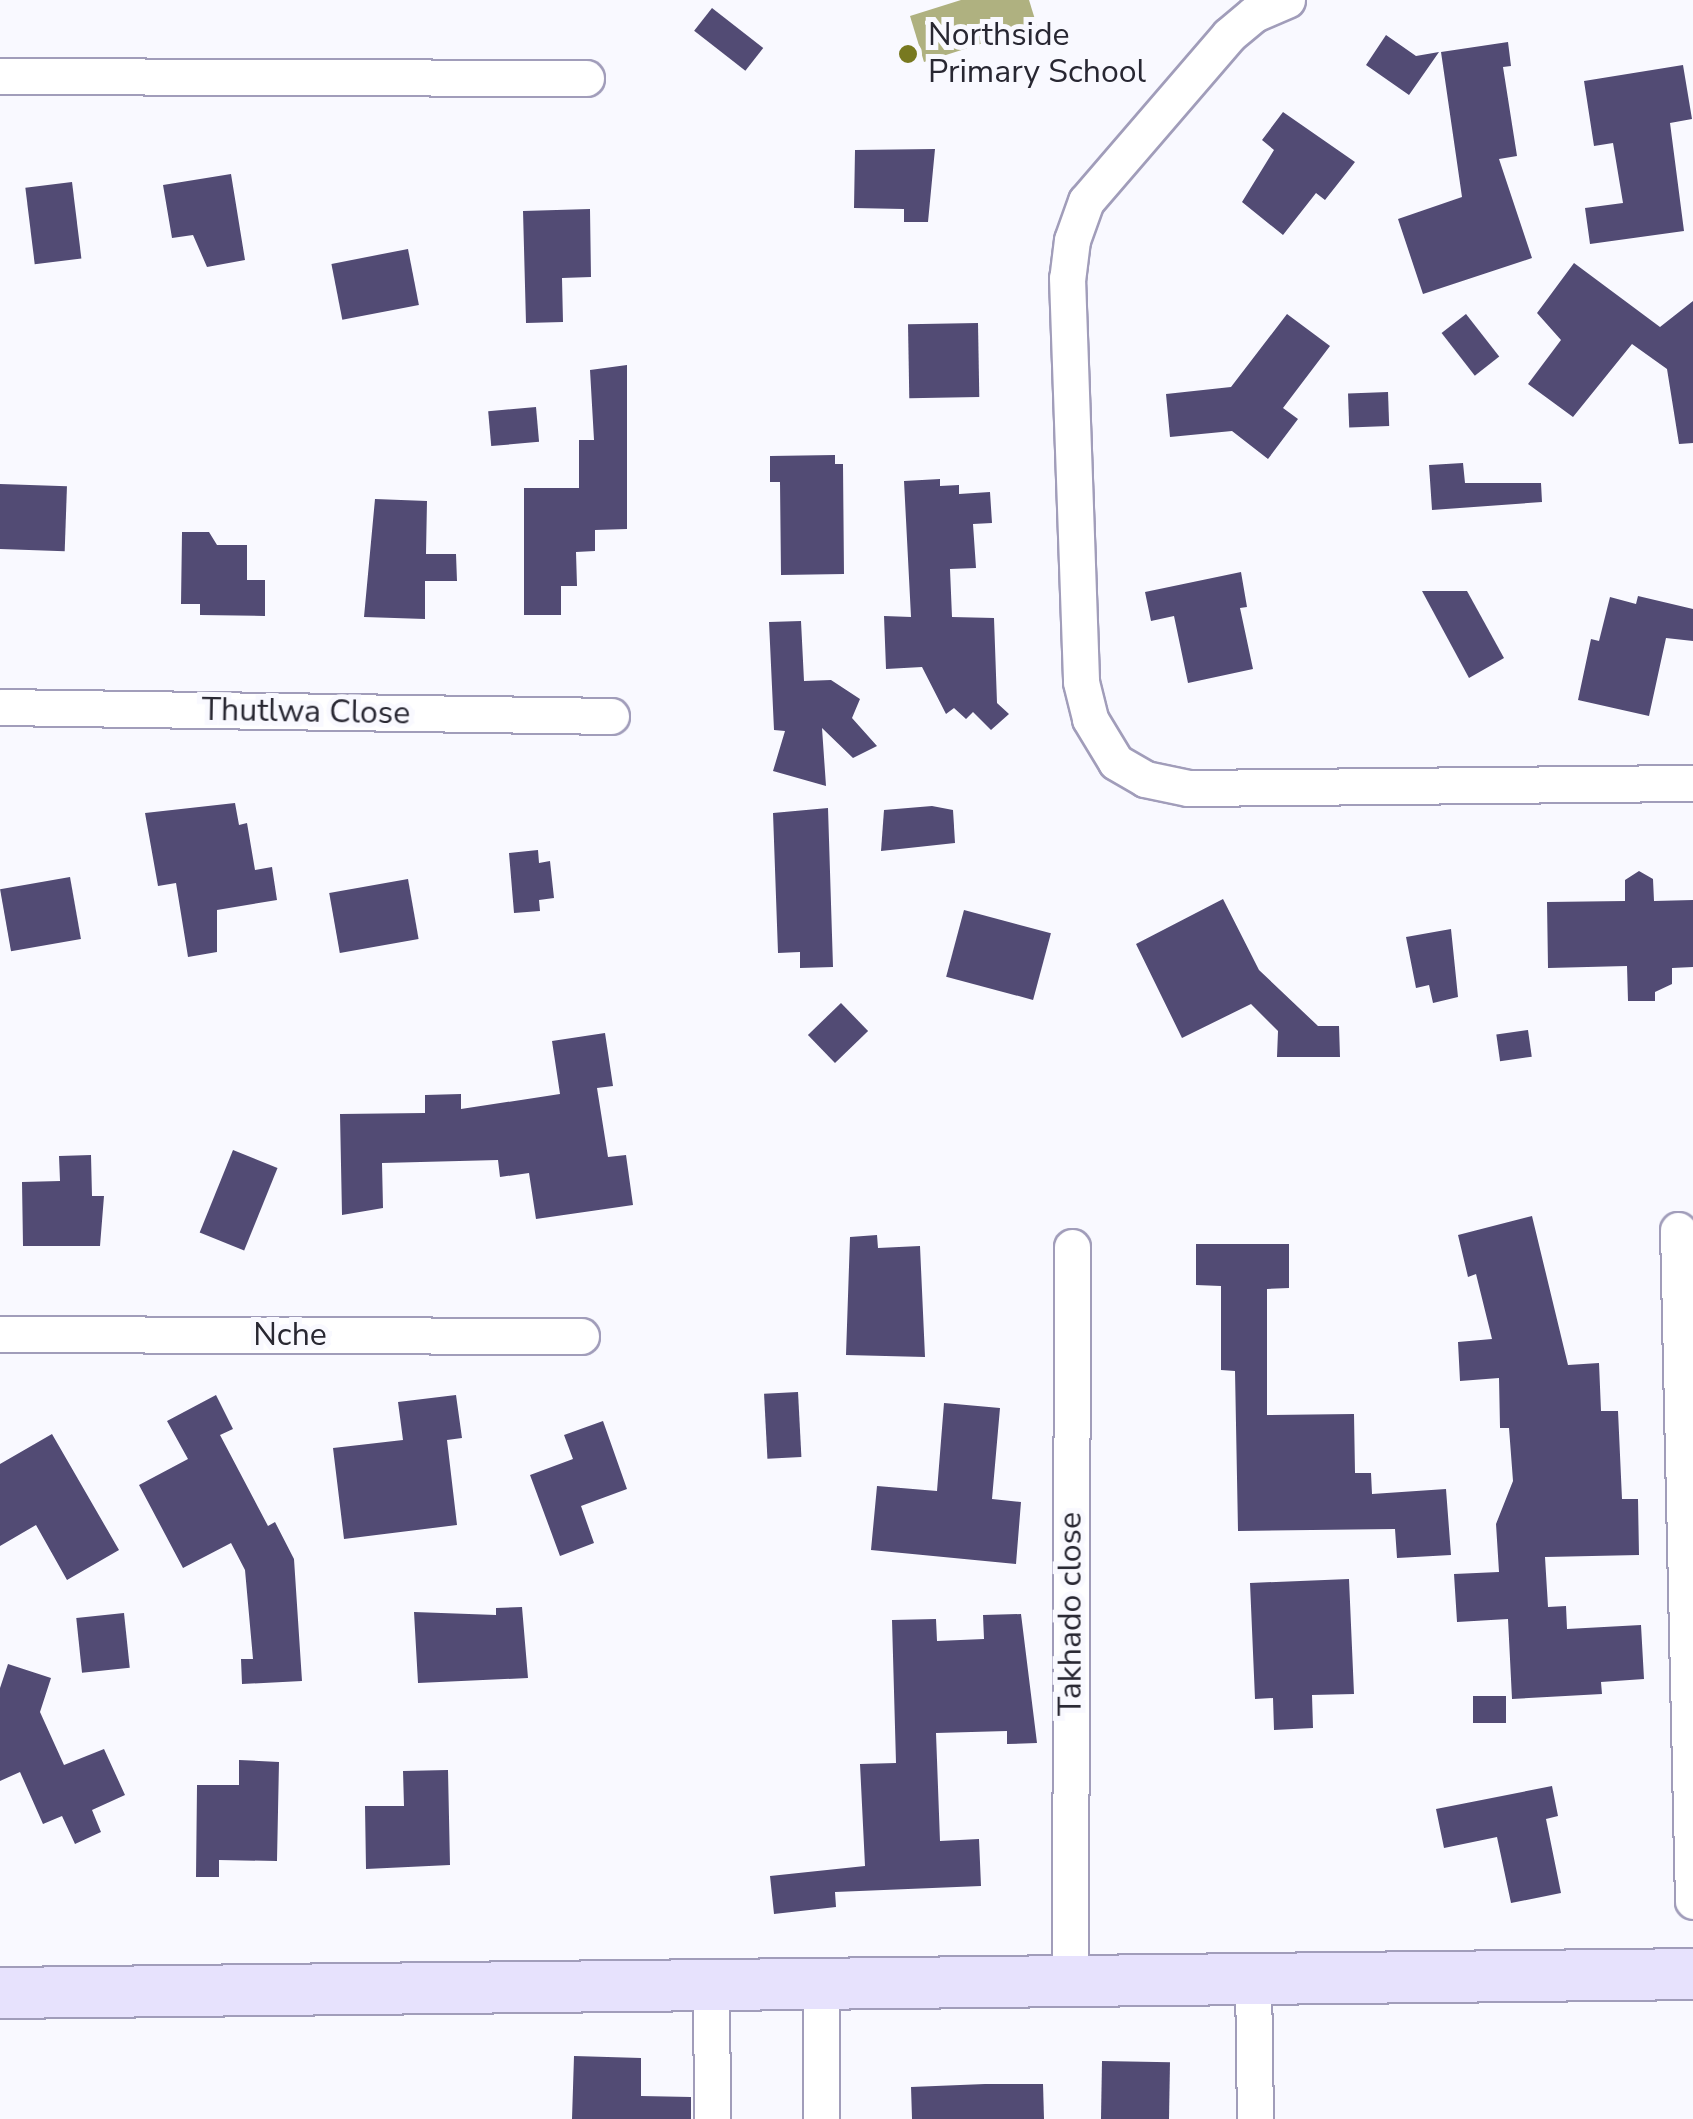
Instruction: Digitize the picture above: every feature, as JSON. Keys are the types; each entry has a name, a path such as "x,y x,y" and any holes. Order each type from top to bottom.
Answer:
{"street":[{"path":"1287,0 1254,14 1229,35 1086,201 1072,240 1067,278 1080,644 1090,719 1116,762 1144,779 1188,788 1693,784"},
{"path":"0,76 586,78"},
{"name":"Thutlwa Close","path":"0,707 612,716"},
{"path":"1678,1230 1693,1900"},
{"name":"Takhado close","path":"1070,1980 1072,1247"},
{"name":"Nche","path":"0,1334 581,1336"},
{"path":"0,1992 711,1980 1693,1974"},
{"path":"1254,1978 1256,2119"},
{"path":"711,1980 712,2119"},
{"path":"821,1980 821,2119"}],"shaded area":[{"path":"961,0 1029,0 1037,26 924,62 910,16"}],"building":[{"path":"712,8 763,48 745,71 694,31"},
{"path":"1386,35 1416,56 1439,52 1409,95 1366,65"},
{"path":"1508,42 1511,66 1503,67 1517,156 1499,159 1532,258 1423,294 1398,219 1462,197 1441,52"},
{"path":"1683,65 1692,119 1670,123 1684,231 1590,244 1585,208 1623,203 1613,143 1594,146 1584,81"},
{"path":"1283,112 1355,162 1325,200 1316,193 1283,235 1242,202 1274,150 1262,140"},
{"path":"935,149 928,222 904,222 904,209 854,208 855,150"},
{"path":"231,174 245,260 207,267 193,235 172,238 163,185"},
{"path":"72,182 81,258 35,264 25,188"},
{"path":"590,209 591,277 562,278 563,322 526,323 523,211"},
{"path":"408,249 419,305 342,320 331,264"},
{"path":"1574,263 1660,327 1693,301 1693,443 1679,444 1667,369 1632,344 1573,417 1528,384 1561,340 1537,313"},
{"path":"1287,314 1330,346 1283,408 1298,419 1268,459 1232,431 1170,437 1166,394 1231,387"},
{"path":"1466,314 1499,357 1475,376 1442,333"},
{"path":"978,323 979,397 909,398 908,324"},
{"path":"627,365 627,529 595,530 595,551 576,552 577,586 561,586 561,615 524,615 524,488 579,488 579,440 594,440 590,370"},
{"path":"1388,392 1389,426 1349,427 1348,393"},
{"path":"536,407 539,442 491,446 488,411"},
{"path":"835,455 835,464 843,464 844,574 781,575 780,482 770,482 770,456"},
{"path":"1463,463 1465,483 1541,483 1542,502 1432,510 1429,465"},
{"path":"940,479 940,486 959,485 959,494 990,492 992,523 973,524 976,568 950,569 952,617 994,618 997,703 1009,714 991,730 973,712 966,719 954,708 946,714 922,667 886,669 884,616 911,617 904,481"},
{"path":"0,484 67,486 65,551 0,549"},
{"path":"375,499 427,501 426,554 456,554 457,581 425,581 425,619 364,617"},
{"path":"182,532 209,532 217,545 247,545 247,580 265,580 265,616 200,615 200,604 181,604"},
{"path":"1241,572 1247,607 1240,608 1253,669 1188,683 1174,616 1151,621 1145,592"},
{"path":"1422,591 1467,591 1504,658 1469,678"},
{"path":"1638,596 1693,609 1693,641 1666,638 1649,716 1578,700 1591,639 1599,641 1610,597 1636,604"},
{"path":"801,621 804,681 831,680 860,699 852,718 877,746 853,758 822,728 826,786 773,771 785,731 774,730 769,622"},
{"path":"235,803 239,825 247,823 255,870 272,867 277,900 217,910 217,952 188,957 176,883 158,886 145,813"},
{"path":"932,806 953,810 955,843 881,851 884,810"},
{"path":"828,808 833,967 800,968 800,952 778,953 773,813"},
{"path":"538,850 539,863 550,861 554,898 539,900 540,911 514,913 509,853"},
{"path":"1639,871 1653,879 1654,901 1693,900 1693,967 1672,968 1672,984 1655,992 1655,1001 1628,1001 1627,966 1548,968 1547,902 1625,901 1625,880"},
{"path":"70,877 81,939 11,951 0,889"},
{"path":"408,879 419,939 340,953 329,893"},
{"path":"1223,899 1259,970 1318,1026 1339,1026 1340,1057 1277,1057 1278,1031 1251,1004 1182,1038 1136,944"},
{"path":"964,910 1051,933 1033,1000 946,977"},
{"path":"1451,929 1458,997 1433,1003 1429,985 1416,988 1406,937"},
{"path":"841,1003 868,1031 835,1063 808,1035"},
{"path":"1528,1030 1532,1057 1500,1061 1496,1034"},
{"path":"605,1033 613,1086 597,1088 608,1157 626,1155 633,1205 536,1219 529,1173 500,1177 498,1160 382,1163 383,1208 342,1215 340,1114 425,1113 425,1095 461,1094 461,1109 560,1094 552,1041"},
{"path":"233,1150 278,1168 244,1251 200,1233"},
{"path":"91,1155 92,1196 104,1196 100,1246 23,1246 22,1182 60,1181 59,1156"},
{"path":"1532,1216 1568,1365 1599,1363 1601,1411 1618,1411 1622,1499 1638,1499 1639,1555 1545,1557 1548,1607 1566,1606 1567,1629 1641,1625 1644,1679 1601,1682 1602,1694 1512,1699 1508,1619 1457,1622 1454,1574 1499,1572 1496,1524 1513,1481 1509,1428 1500,1428 1499,1378 1460,1381 1458,1342 1492,1339 1476,1274 1468,1277 1458,1235"},
{"path":"877,1235 878,1248 920,1246 925,1357 846,1355 850,1237"},
{"path":"1196,1244 1289,1244 1289,1288 1267,1289 1267,1415 1354,1414 1355,1473 1371,1473 1372,1494 1446,1489 1451,1555 1397,1558 1395,1529 1238,1531 1235,1371 1221,1370 1221,1286 1196,1285"},
{"path":"798,1392 801,1457 767,1459 764,1394"},
{"path":"216,1395 233,1429 220,1435 268,1526 275,1522 294,1559 302,1681 242,1684 241,1659 253,1659 245,1570 231,1543 183,1568 139,1485 188,1459 167,1421"},
{"path":"456,1395 462,1438 447,1440 457,1525 344,1539 333,1448 403,1440 398,1402"},
{"path":"944,1403 1000,1408 992,1499 1021,1502 1016,1564 871,1550 877,1486 937,1491"},
{"path":"603,1421 627,1489 581,1506 594,1543 560,1556 530,1475 573,1459 564,1435"},
{"path":"52,1434 119,1550 67,1580 36,1525 0,1546 0,1464"},
{"path":"1349,1579 1354,1694 1312,1695 1313,1728 1274,1730 1273,1698 1255,1699 1250,1583"},
{"path":"522,1607 528,1678 418,1683 414,1612 496,1615 496,1608"},
{"path":"124,1613 130,1668 82,1673 76,1618"},
{"path":"1021,1614 1037,1743 1007,1744 1007,1731 936,1733 940,1841 979,1839 981,1886 835,1892 836,1907 774,1914 770,1876 865,1866 860,1764 896,1763 892,1620 936,1619 937,1641 984,1639 983,1615"},
{"path":"8,1664 51,1678 40,1712 64,1765 104,1749 125,1795 92,1810 101,1832 75,1844 62,1816 43,1824 20,1772 0,1781 0,1688"},
{"path":"1473,1696 1506,1696 1506,1723 1473,1723"},
{"path":"239,1760 279,1762 277,1861 219,1860 219,1877 196,1877 197,1785 239,1785"},
{"path":"448,1770 450,1865 366,1869 365,1806 404,1806 403,1771"},
{"path":"1552,1786 1558,1816 1546,1819 1561,1893 1511,1903 1497,1837 1444,1848 1436,1809"},
{"path":"574,2056 641,2058 641,2096 691,2097 691,2119 572,2119"},
{"path":"1102,2061 1170,2062 1169,2119 1101,2119"},
{"path":"1043,2084 1044,2119 912,2119 911,2087"}],"place":[{"name":"Northside Primary School","path":"908,54"}]}
